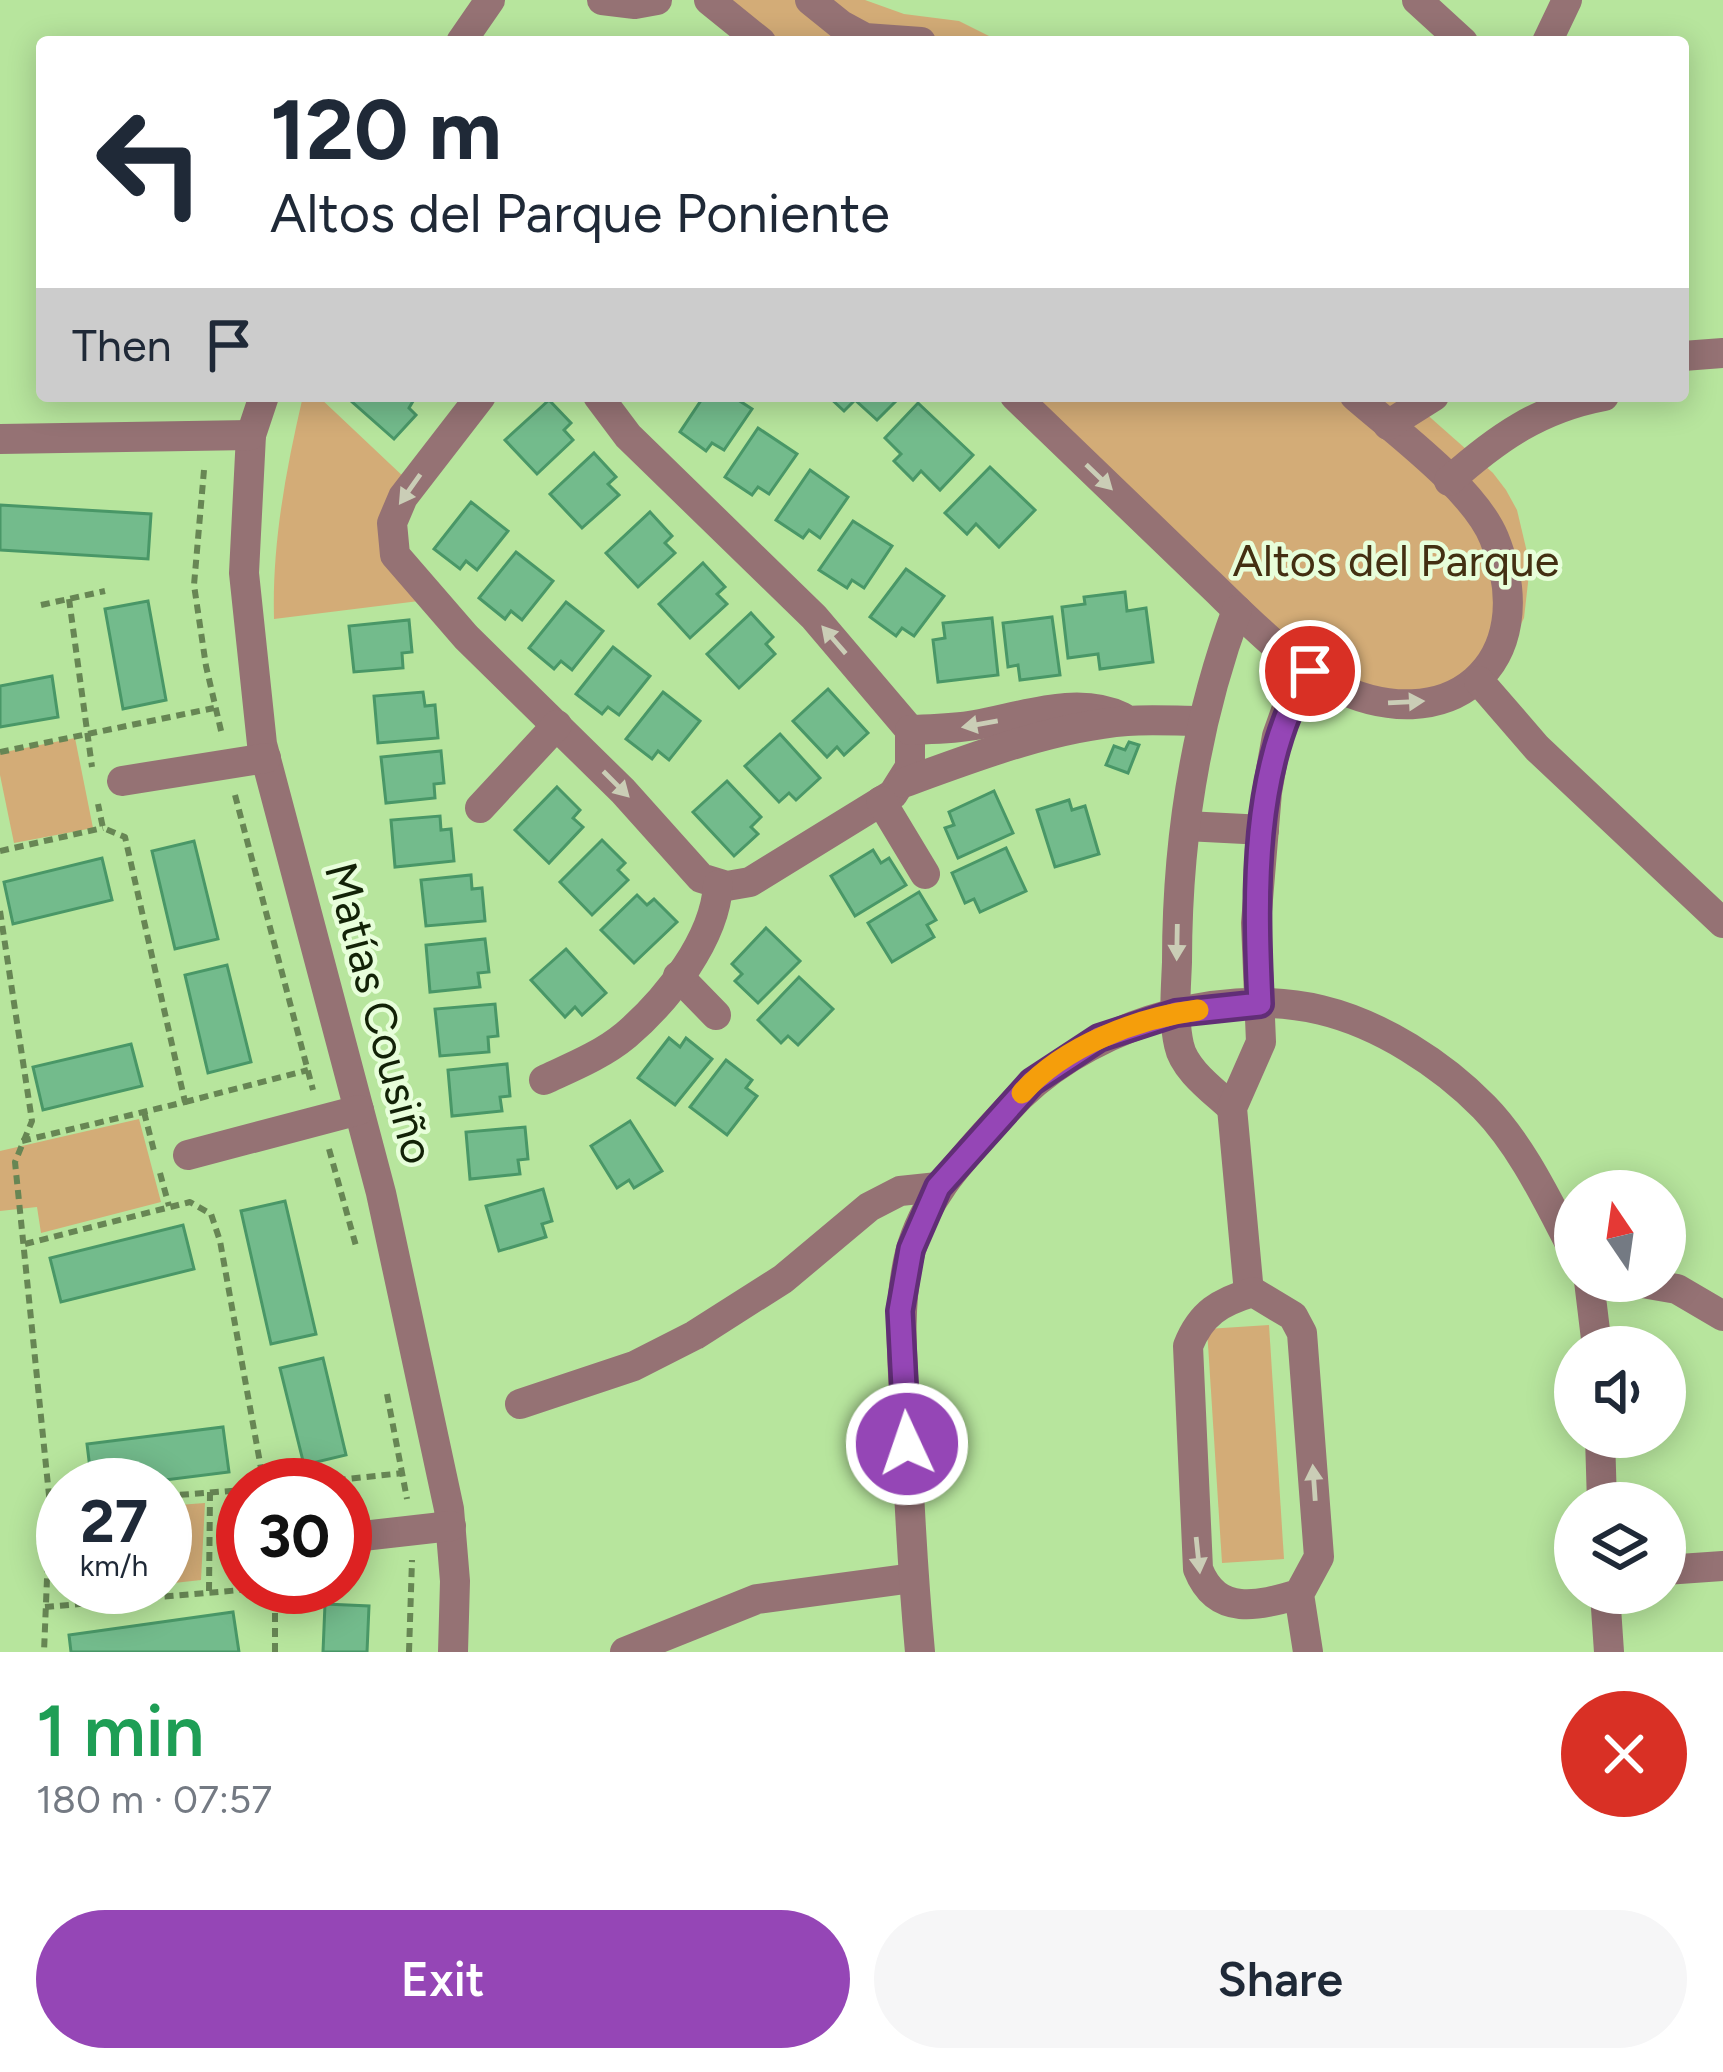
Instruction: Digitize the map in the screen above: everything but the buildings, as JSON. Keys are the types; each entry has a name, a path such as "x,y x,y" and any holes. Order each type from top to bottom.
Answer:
{"street":[{"path":"465,36 485,8 515,0"},
{"path":"602,0 635,4 657,0"},
{"path":"709,0 754,36"},
{"path":"810,0 857,36"},
{"path":"1417,0 1456,36"},
{"path":"1689,356 1723,353"},
{"name":"Matías Cousiño","path":"262,402 251,435 244,572 266,758 391,1238 451,1526 453,1652"},
{"path":"476,402 403,497 392,523 392,543 400,564 466,638 639,808 701,878 718,885 750,882 892,792 1034,727 1103,707 1130,721 1202,721"},
{"path":"603,402 637,446 814,616 910,730 912,756 892,792"},
{"path":"1021,402 1237,610 1310,671 1330,684 1388,704 1442,698 1480,681 1501,650 1507,594 1494,538 1469,498 1362,402"},
{"path":"1388,425 1424,402"},
{"path":"1450,481 1494,440 1521,423 1576,402"},
{"path":"0,439 251,435"},
{"path":"1232,1108 1192,1069 1179,1049 1176,1013 1186,826 1202,721 1237,610"},
{"path":"1249,1293 1232,1108 1261,1042 1256,923 1277,736 1288,705 1310,671"},
{"path":"1480,681 1537,748 1723,923"},
{"path":"480,808 557,725"},
{"path":"910,730 1034,727"},
{"path":"122,781 266,758"},
{"path":"892,792 925,874"},
{"path":"1186,826 1264,830"},
{"path":"544,1080 626,1034 678,976 709,926 718,885"},
{"path":"678,976 716,1015"},
{"path":"920,1652 900,1311 911,1249 938,1187 1032,1082 1099,1038 1176,1013 1260,1004 1320,1010 1412,1049 1485,1108 1518,1152 1554,1216"},
{"path":"188,1155 359,1110"},
{"path":"520,1404 634,1366 695,1335 783,1279 869,1207 900,1191 938,1187"},
{"path":"1249,1293 1274,1301 1293,1316 1302,1334 1319,1557 1314,1574 1299,1594 1236,1604 1205,1588 1198,1569 1188,1346 1213,1307 1249,1293"},
{"path":"1686,1294 1723,1316"},
{"path":"372,1535 451,1526"},
{"path":"1686,1568 1723,1565"},
{"path":"625,1652 757,1599 914,1578"},
{"path":"1299,1594 1308,1652"},
{"path":"1606,1614 1609,1652"}],"path":[{"path":"208,435 194,585 215,707 356,1247"},
{"path":"41,605 105,591"},
{"path":"69,599 103,828"},
{"path":"0,752 215,707"},
{"path":"0,851 103,828 125,837 185,1102"},
{"path":"0,911 32,1121 14,1162 46,1458"},
{"path":"22,1141 308,1070"},
{"path":"25,1244 190,1202 211,1214 220,1241 259,1458"},
{"path":"385,1382 410,1531 409,1652"},
{"path":"372,1477 403,1474"},
{"path":"209,1591 211,1492"},
{"path":"192,1494 216,1492"},
{"path":"192,1593 216,1591"},
{"path":"44,1652 45,1614"},
{"path":"275,1614 275,1652"}],"green space":[{"path":"710,0 865,0 904,14 959,21 989,36 749,36"},
{"path":"302,402 324,402 407,480 389,501 419,601 274,619 275,562"},
{"name":"Altos del Parque","path":"1027,402 1413,402 1493,473 1517,510 1530,565 1524,618 1511,644 1493,663 1414,696 1333,678"},
{"path":"75,738 93,828 14,843 0,753"},
{"path":"139,1119 161,1202 41,1233 37,1207 0,1211 0,1151"},
{"path":"1269,1325 1284,1559 1222,1563 1207,1329"},
{"path":"205,1503 201,1580 192,1581 192,1504"}],"slow traffic":[{"path":"1022,1093 1099,1038 1198,1010"}],"route":[{"path":"907,1444 900,1311 911,1249 938,1187 1032,1082 1099,1038 1176,1013 1260,1004 1256,923 1267,792 1288,705 1310,671"}]}
